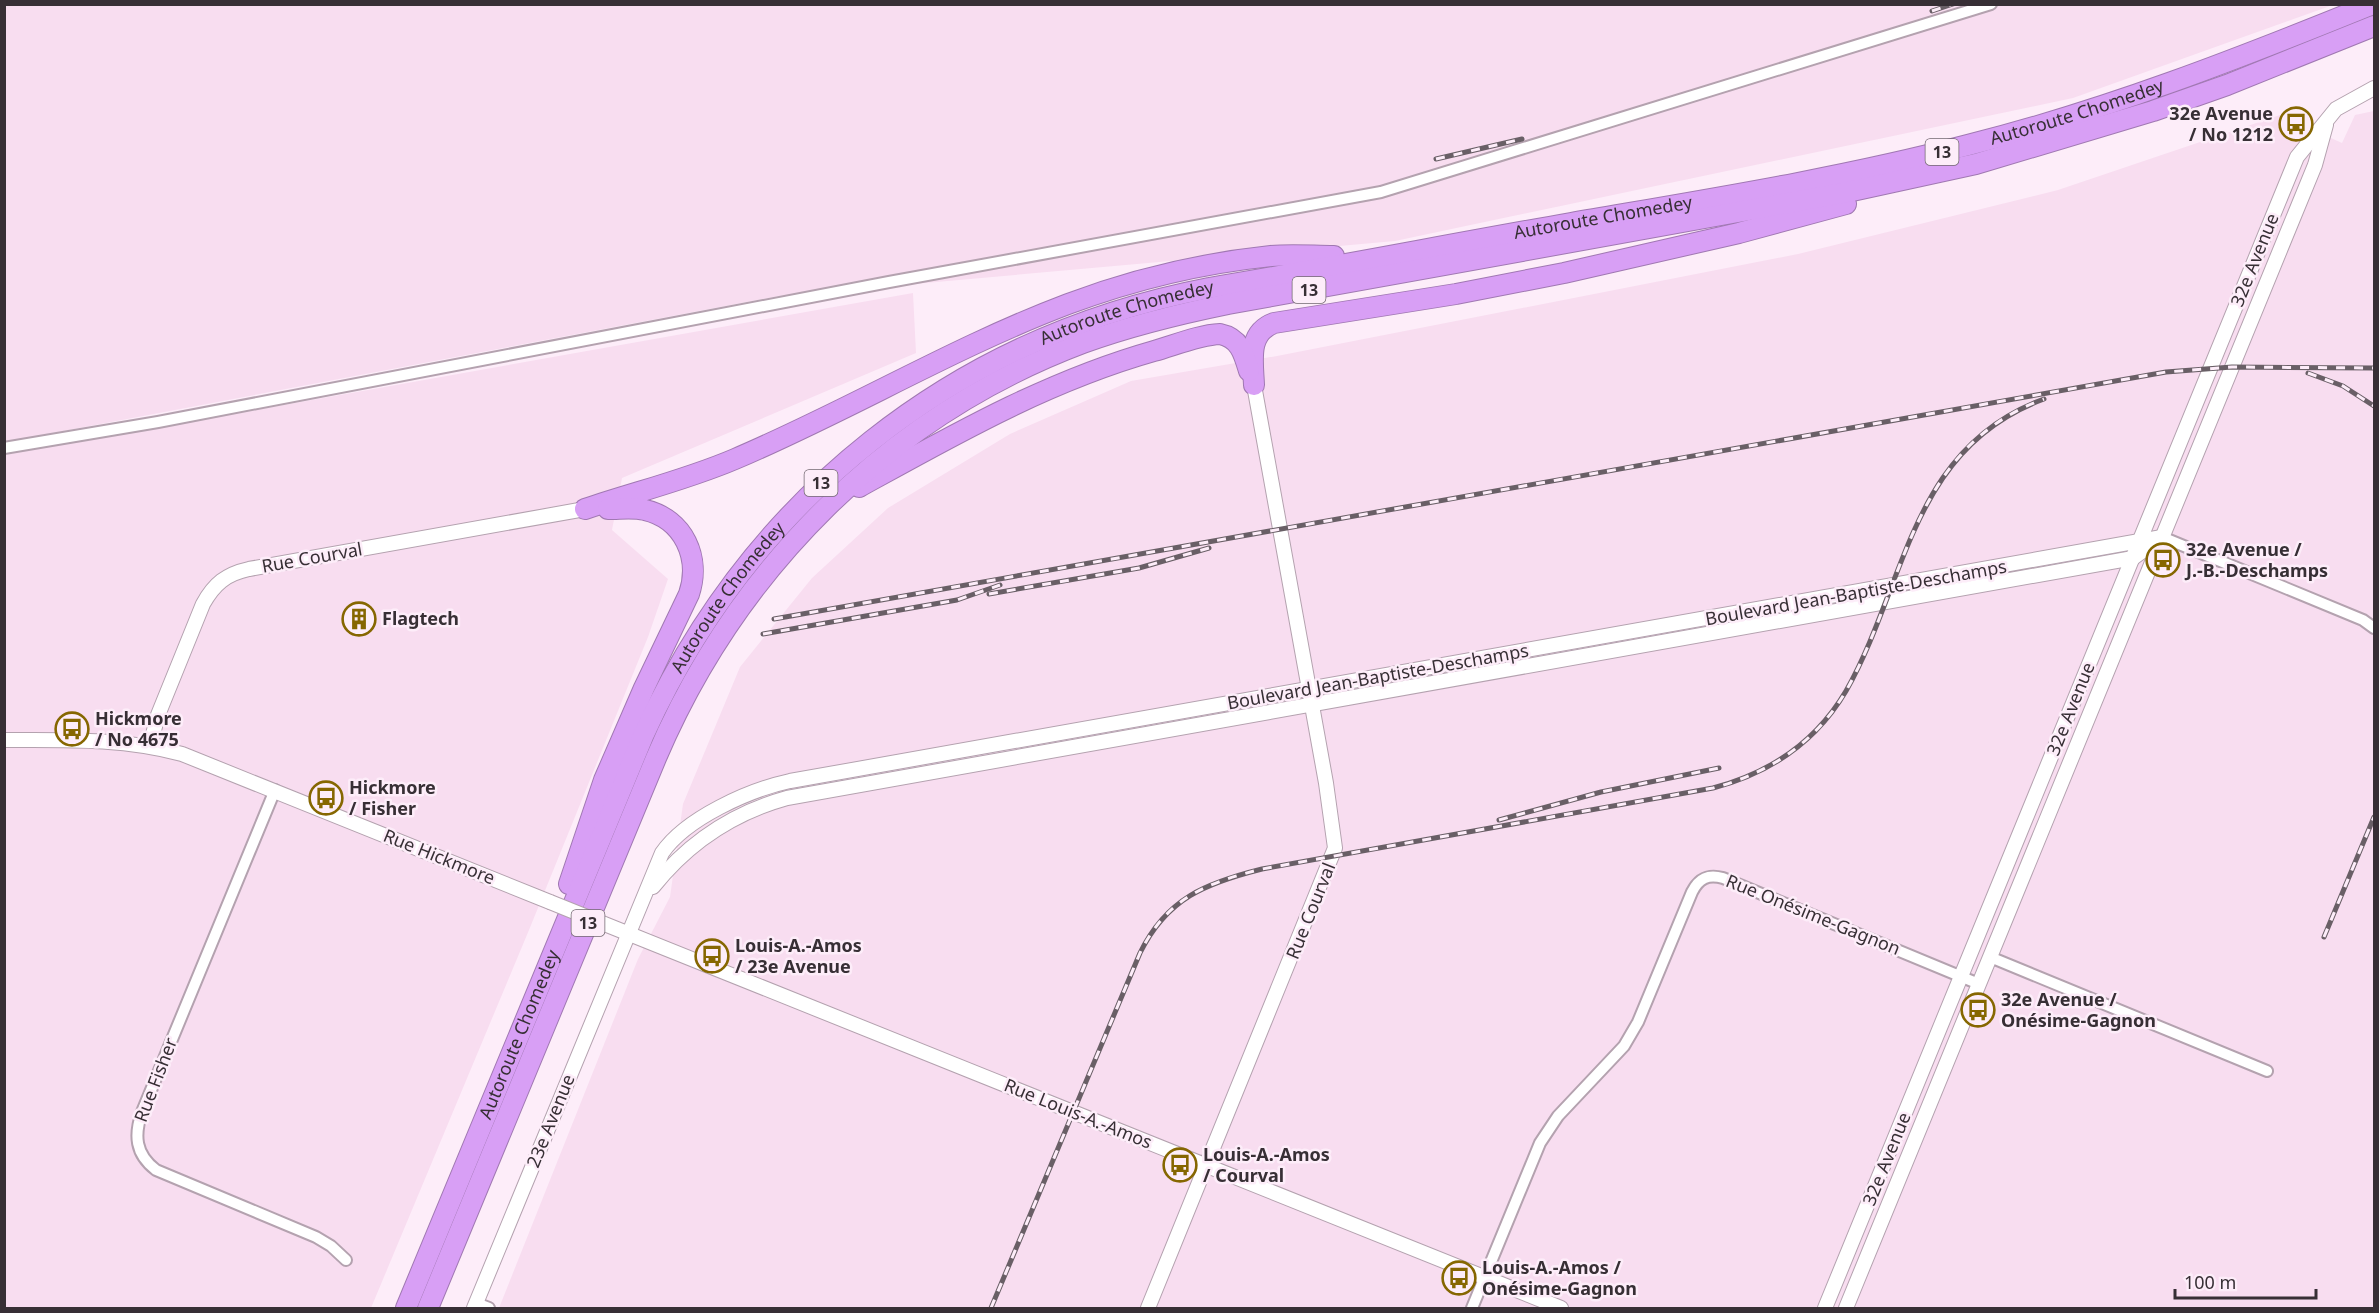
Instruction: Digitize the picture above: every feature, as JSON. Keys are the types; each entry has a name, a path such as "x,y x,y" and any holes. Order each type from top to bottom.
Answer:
{"highway":[{"name":"Autoroute Chomedey","path":"406,1308 644,734 677,667 735,579 785,519 835,470 885,429 949,386 1014,351 1079,323 1175,295 1834,176 1970,145 2157,88 2232,61 2373,4"},
{"name":"Autoroute Chomedey","path":"428,1308 678,709 710,651 742,604 793,540 828,504 897,445 964,401 1053,356 1136,326 1228,304 1833,195 1976,164 2153,111 2227,85 2374,26"},
{"path":"1254,385 1255,339 1263,328 1274,323 1466,292 1564,273 1788,220 1976,164"},
{"path":"585,509 661,486 737,458 1000,334 1097,294 1167,275 1272,256 1381,257"},
{"path":"828,504 1009,406 1091,371 1169,346 1214,335 1229,337 1240,347 1254,385"},
{"path":"527,1016 597,797 630,718 689,594 693,577 693,561 688,546 681,532 668,520 639,508 585,509"}],"street":[{"path":"4,448 158,422 889,282 1364,196 1416,183 1991,4"},
{"name":"32e Avenue","path":"1825,1308 2297,157 2328,117 2345,103 2374,88"},
{"name":"32e Avenue","path":"1846,1308 2315,165 2328,117"},
{"path":"2229,324 2247,332"},
{"name":"Rue Courval","path":"1148,1308 1334,856 1335,836 1254,385"},
{"path":"2195,407 2213,414"},
{"name":"Rue Courval","path":"150,746 158,715 203,604 213,587 230,574 585,509"},
{"path":"2162,537 2363,620 2374,628"},
{"name":"Boulevard Jean-Baptiste-Deschamps","path":"1468,669 2162,537"},
{"name":"Boulevard Jean-Baptiste-Deschamps","path":"628,934 643,901 675,862 707,834 740,815 776,801 1310,697 2133,558 2162,537"},
{"path":"1916,582 1918,596"},
{"name":"Rue Hickmore","path":"4,740 98,741 150,746 189,756 628,934"},
{"name":"Rue Fisher","path":"275,790 142,1112 137,1128 137,1143 142,1157 156,1170 316,1237 331,1246 346,1260"},
{"name":"Rue Onésime-Gagnon","path":"1472,1308 1540,1143 1558,1116 1628,1040 1638,1022 1692,892 1701,879 1708,876 1723,878 1979,984"},
{"name":"Rue Louis-A.-Amos","path":"628,934 1561,1308"},
{"name":"23e Avenue","path":"480,1307 628,934"},
{"path":"1990,957 2267,1071"}],"shaded area":[{"path":"5,5 2333,5 2073,98 1395,241 779,296 5,442"},
{"path":"2374,111 2374,1308 499,1308 638,959 670,897 683,804 740,667 812,578 888,508 1010,434 1131,381 1277,356 1798,254 2058,190 2280,115 2342,143 2355,115"},
{"path":"913,293 916,353 622,478 612,530 668,579 648,637 529,930 371,1308 5,1308 4,450 160,427"}],"railway":[{"path":"1932,11 1953,4"},
{"path":"1436,159 1522,139"},
{"path":"774,619 2166,372 2232,367 2374,368"},
{"path":"2308,373 2343,386 2374,406"},
{"path":"991,1308 1140,953 1151,934 1176,906 1206,887 1262,869 1713,788 1754,774 1772,764 1790,753 1821,726 1846,691 1867,649 1918,523 1939,484 1965,450 2000,421 2044,399"},
{"path":"989,594 1139,568 1209,548"},
{"path":"763,634 957,600 1000,585"},
{"path":"1499,820 1601,792 1719,768"},
{"path":"2324,937 2374,817"}],"place":[{"name":"32e Avenue / No 1212","path":"2296,124"},
{"name":"32e Avenue / J.-B.-Deschamps","path":"2163,560"},
{"name":"Flagtech","path":"359,619"},
{"name":"Hickmore / No 4675","path":"72,729"},
{"name":"Hickmore / Fisher","path":"326,798"},
{"name":"Louis-A.-Amos / 23e Avenue","path":"712,956"},
{"name":"32e Avenue / Onésime-Gagnon","path":"1978,1010"},
{"name":"Louis-A.-Amos / Courval","path":"1180,1165"},
{"name":"Louis-A.-Amos / Onésime-Gagnon","path":"1459,1278"}]}
